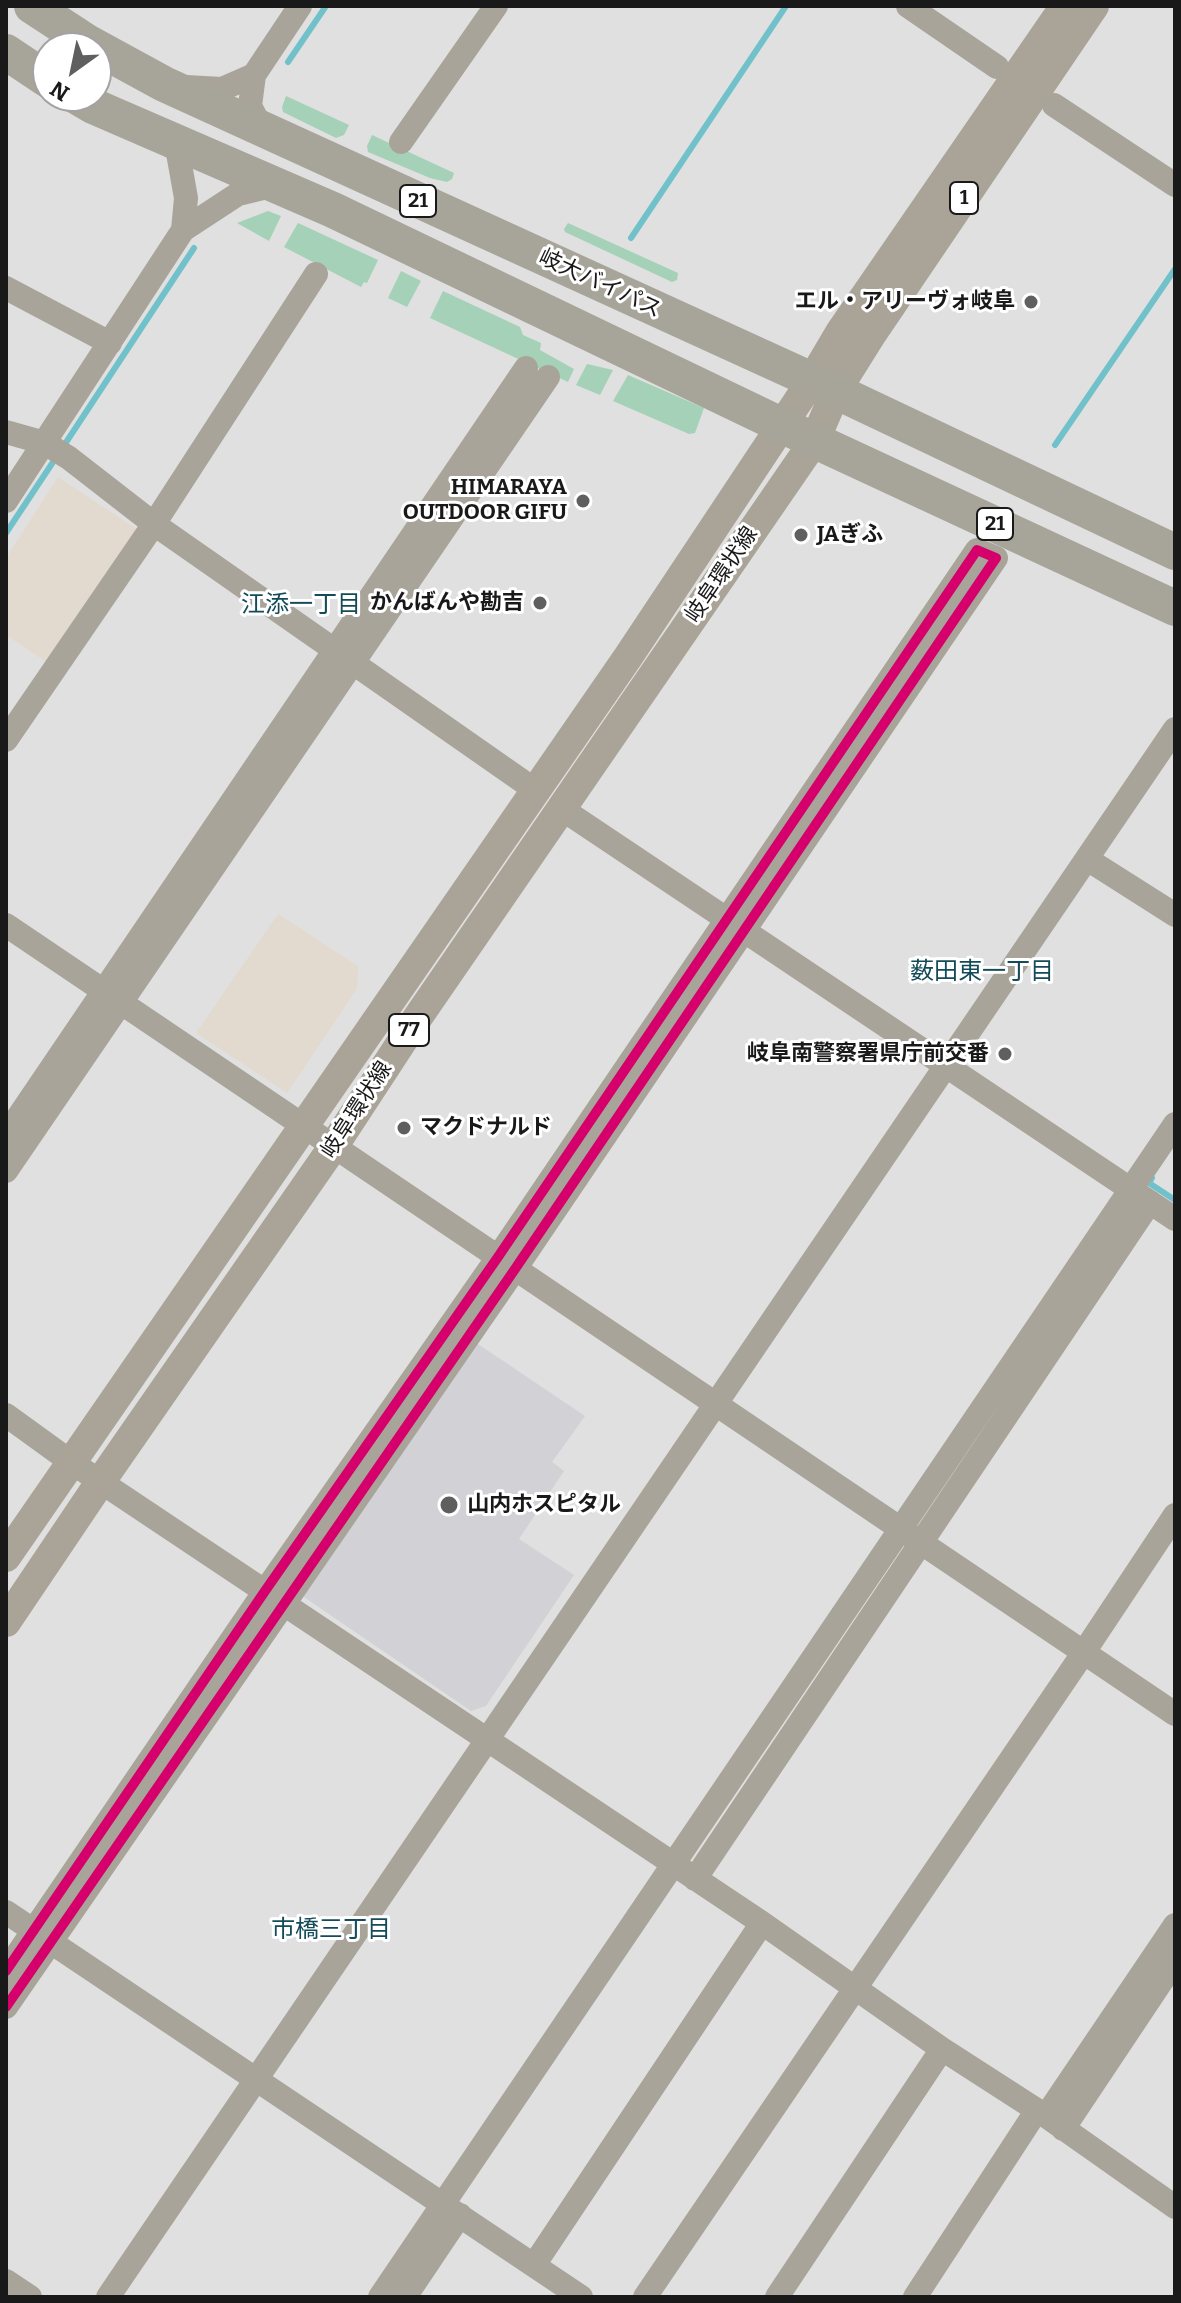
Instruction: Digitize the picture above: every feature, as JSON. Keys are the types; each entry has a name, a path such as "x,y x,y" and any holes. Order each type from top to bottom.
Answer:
{"highway":[{"name":"岐大バイパス","path":"32,6 87,42 164,84 824,385 1175,552"},
{"path":"6,52 32,69"},
{"name":"21","path":"108,112 333,210 781,425 1175,608"}],"main road":[{"name":"1","path":"824,385 841,331 1065,6"},
{"name":"1","path":"824,385 871,335 1094,6"},
{"path":"6,70 32,81"},
{"name":"77","path":"781,425 824,385"},
{"name":"77","path":"815,440 824,385"},
{"name":"岐阜環状線","path":"6,1557 628,657 781,425"},
{"name":"岐阜環状線","path":"6,1622 815,440"}],"street":[{"path":"263,131 250,106 254,75 300,6"},
{"path":"401,142 496,6"},
{"path":"908,6 997,67"},
{"path":"164,84 222,89 254,75"},
{"path":"1054,105 1175,185"},
{"path":"176,142 186,198 183,230"},
{"path":"6,501 55,450 110,343 183,230 238,194 275,185"},
{"path":"6,740 154,524 316,274"},
{"path":"6,288 110,343"},
{"path":"6,1171 112,997 537,372"},
{"path":"6,432 55,450 154,524 535,790"},
{"path":"6,2007 42,1936 274,1596 737,926 996,558 977,550 737,926"},
{"path":"108,2297 1175,729"},
{"path":"562,809 1175,1219"},
{"path":"1087,859 1175,915"},
{"path":"6,925 1175,1714"},
{"path":"6,1135 112,997"},
{"path":"695,1879 911,1536 1140,1196 1175,1124"},
{"path":"6,1415 71,1462 762,1923 1175,2207"},
{"path":"645,2297 1175,1515"},
{"path":"405,2297 452,2210 674,1865 911,1536"},
{"path":"6,1912 581,2297"},
{"path":"534,2265 762,1923"},
{"path":"1049,2119 1175,1925"},
{"path":"6,1971 42,1936"},
{"path":"915,2297 1049,2119 1175,1961"},
{"path":"777,2297 942,2049"},
{"path":"380,2297 452,2210"},
{"path":"6,2281 30,2297"}],"shaded area":[{"path":"58,477 138,530 51,665 6,635 6,558"},
{"path":"278,914 358,966 357,989 287,1093 196,1033"},
{"name":"山内ホスピタル","path":"469,1338 585,1416 552,1462 564,1471 519,1539 574,1575 486,1706 471,1711 298,1593"}],"green space":[{"path":"286,96 349,125 344,135 336,138 283,112"},
{"path":"372,135 454,173 452,179 447,182 430,178 368,152"},
{"path":"268,211 281,216 269,241 237,223"},
{"path":"298,223 378,260 367,283 364,282 361,287 284,247"},
{"path":"568,223 678,273 677,280 672,282 565,232"},
{"path":"401,271 421,281 407,307 388,298"},
{"path":"443,291 520,327 523,335 541,343 540,350 574,369 568,382 430,318"},
{"path":"587,364 613,370 600,395 576,385"},
{"path":"628,375 704,408 695,433 689,434 613,401"}],"waterway":[{"path":"288,62 326,6"},
{"path":"631,238 786,6"},
{"path":"63,447 194,248"},
{"path":"1055,445 1175,269"},
{"path":"6,533 57,456"},
{"path":"1152,1178 1149,1183 1175,1200"}],"cycle path":[{"path":"6,1971 498,1257 977,550 996,558 515,1269 6,2007"}],"place":[{"name":"エル・アリーヴォ岐阜","path":"1031,302"},
{"name":"HIMARAYA OUTDOOR GIFU","path":"583,501"},
{"name":"JAぎふ","path":"801,535"},
{"name":"かんばんや勘吉","path":"540,603"},
{"name":"岐阜南警察署県庁前交番","path":"1005,1054"},
{"name":"マクドナルド","path":"404,1128"},
{"name":"山内ホスピタル","path":"449,1505"}],"district":[{"name":"江添一丁目","path":"301,605"},
{"name":"薮田東一丁目","path":"982,972"},
{"name":"市橋三丁目","path":"331,1930"}]}
